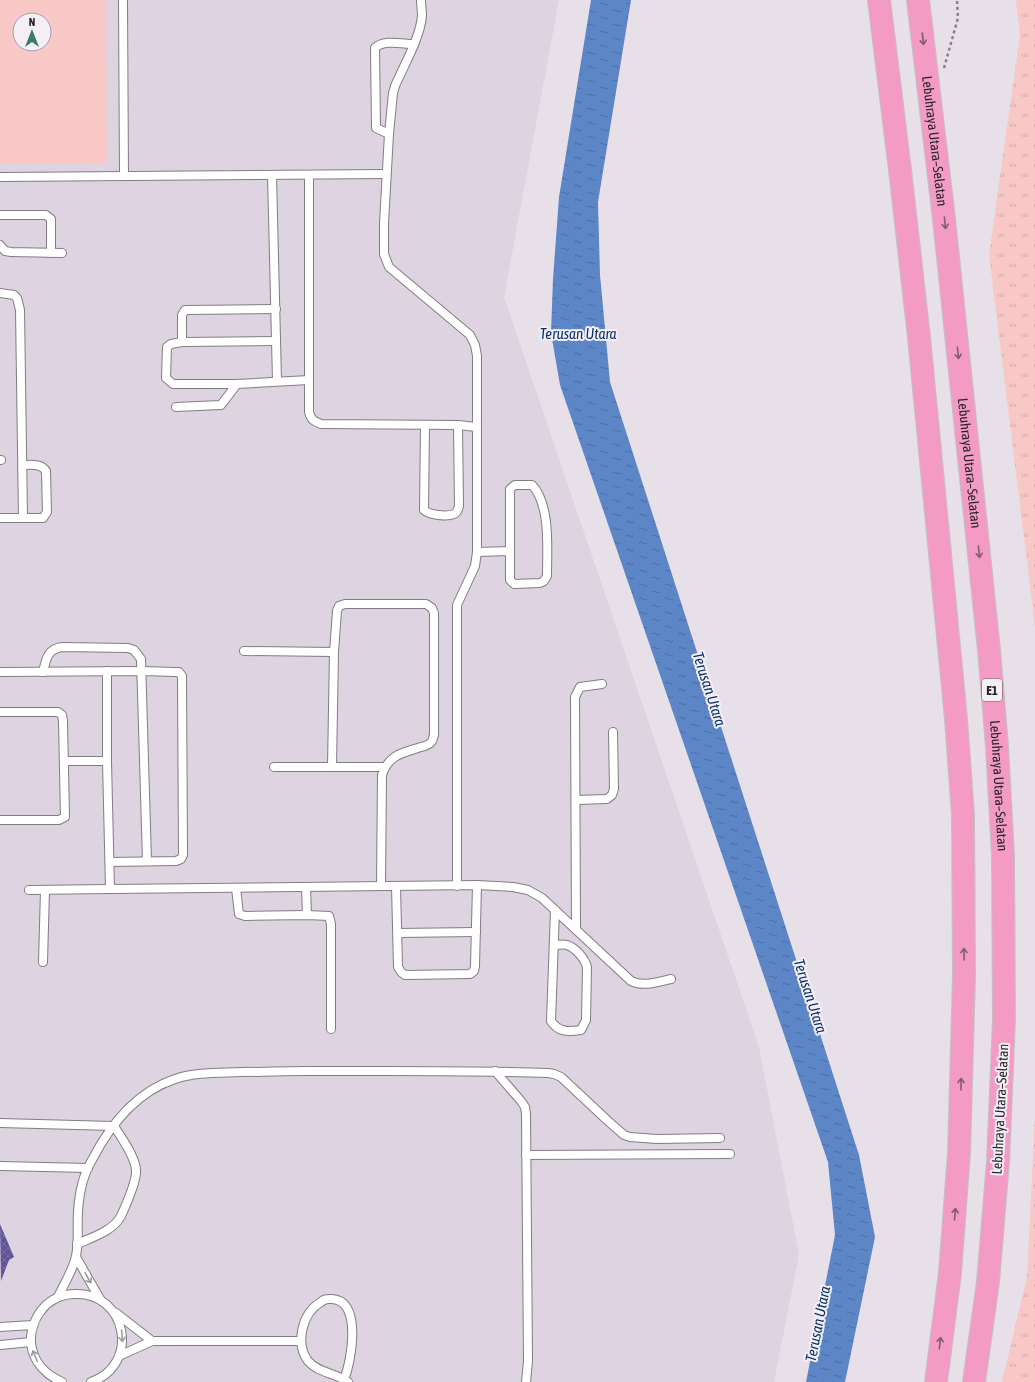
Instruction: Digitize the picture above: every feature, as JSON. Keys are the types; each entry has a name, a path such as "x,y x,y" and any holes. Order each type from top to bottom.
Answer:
{"highway":[{"path":"879,0 921,352 956,719 962,815 964,975 960,1139 952,1252 936,1382"},
{"name":"Lebuhraya Utara–Selatan","path":"918,0 944,219 989,650 997,746 1003,856 1004,1019 998,1162 987,1290 974,1382"}],"lane":[{"path":"123,0 124,176"},
{"path":"421,0 422,16 413,44 395,86 386,174 384,254 389,267 470,335 475,344 477,356 476,427 478,552 475,566 457,605 457,886"},
{"path":"389,134 376,128 375,48 383,43 413,44"},
{"path":"0,177 386,174"},
{"path":"272,175 278,381"},
{"path":"308,175 309,412 311,418 315,422 321,424 458,425 476,427"},
{"path":"0,215 49,216 51,219 51,253"},
{"path":"0,245 5,251 11,252 62,254"},
{"path":"0,293 14,295 17,298 20,310 23,518"},
{"path":"182,342 182,314 185,310 276,309"},
{"path":"276,341 182,342 171,344 167,347 166,378 173,384 237,384 309,380"},
{"path":"176,407 221,405 237,384"},
{"path":"425,425 424,510 431,514 453,515 458,512 459,506 458,425"},
{"path":"0,518 43,518 47,512 46,471 40,465 23,465"},
{"path":"515,485 532,485 538,494 546,520 547,576 544,581 540,583 514,584 510,580 510,551 510,489 515,485"},
{"path":"478,552 510,551"},
{"path":"332,766 334,652 337,611 339,606 345,604 426,604 432,608 434,613 434,735 432,742 428,745 398,754 389,761 382,775 381,886"},
{"path":"43,672 51,650 56,647 128,648 134,650 141,659 143,670 147,861"},
{"path":"244,652 334,652"},
{"path":"0,672 143,670 179,672 182,676 183,855 181,859 176,861 110,862"},
{"path":"107,671 107,761 110,889"},
{"path":"576,929 575,697 580,687 602,684"},
{"path":"0,712 58,712 62,715 65,817 59,820 0,820"},
{"path":"576,800 607,799 612,795 614,789 613,732"},
{"path":"64,760 107,761"},
{"path":"274,766 385,767"},
{"path":"396,886 398,967 401,972 405,974 470,974 474,971 475,966 477,885"},
{"path":"29,890 477,885 513,887 528,890 542,898 631,981 643,985 671,979"},
{"path":"306,887 307,915"},
{"path":"236,888 239,914 245,916 329,916 331,919 331,1029"},
{"path":"43,962 45,890"},
{"path":"554,945 568,945 586,962 586,1020 581,1030 559,1030 551,1021 555,910"},
{"path":"398,933 476,932"},
{"path":"58,1297 76,1258 78,1244 78,1210 82,1184 88,1168 101,1144 130,1106 148,1092 174,1080 190,1075 290,1071 495,1071 548,1073 561,1077 608,1121 630,1137 657,1139 720,1138"},
{"path":"495,1071 525,1107 526,1114 528,1361 526,1382"},
{"path":"0,1123 114,1126"},
{"path":"78,1244 112,1227 118,1222 125,1208 135,1179 137,1172 135,1160 114,1126"},
{"path":"526,1155 730,1154"},
{"path":"0,1166 88,1168"},
{"path":"76,1258 100,1299 152,1341"},
{"path":"62,1382 47,1373 36,1360 31,1342 33,1324 43,1308 58,1297 68,1294 79,1294 90,1295 100,1299"},
{"path":"326,1299 334,1299 341,1302 346,1307 350,1315 352,1332 351,1354 346,1381 320,1370 309,1362 304,1355 301,1341 306,1319 317,1304 326,1299"},
{"path":"94,1381 110,1370 119,1356 122,1345 122,1332 117,1317 112,1310"},
{"path":"0,1327 33,1324"},
{"path":"119,1356 152,1341 301,1341"},
{"path":"0,1344 31,1342"}],"shaded area":[{"path":"0,0 559,0 504,297 759,1047 799,1255 774,1382 0,1382"}],"green space":[{"path":"0,0 106,0 107,163 0,163"},
{"path":"1016,0 1035,0 1035,626 989,255 1020,35"},
{"path":"1035,1116 1035,1382 1002,1382 1027,1277"}],"water":[{"name":"Terusan Utara","path":"591,0 631,0 598,202 600,275 610,382 859,1155 875,1237 845,1382 806,1382 835,1235 828,1162 560,385 551,333 559,197"}],"building":[{"path":"0,1224 14,1257 9,1260 1,1281"}]}
